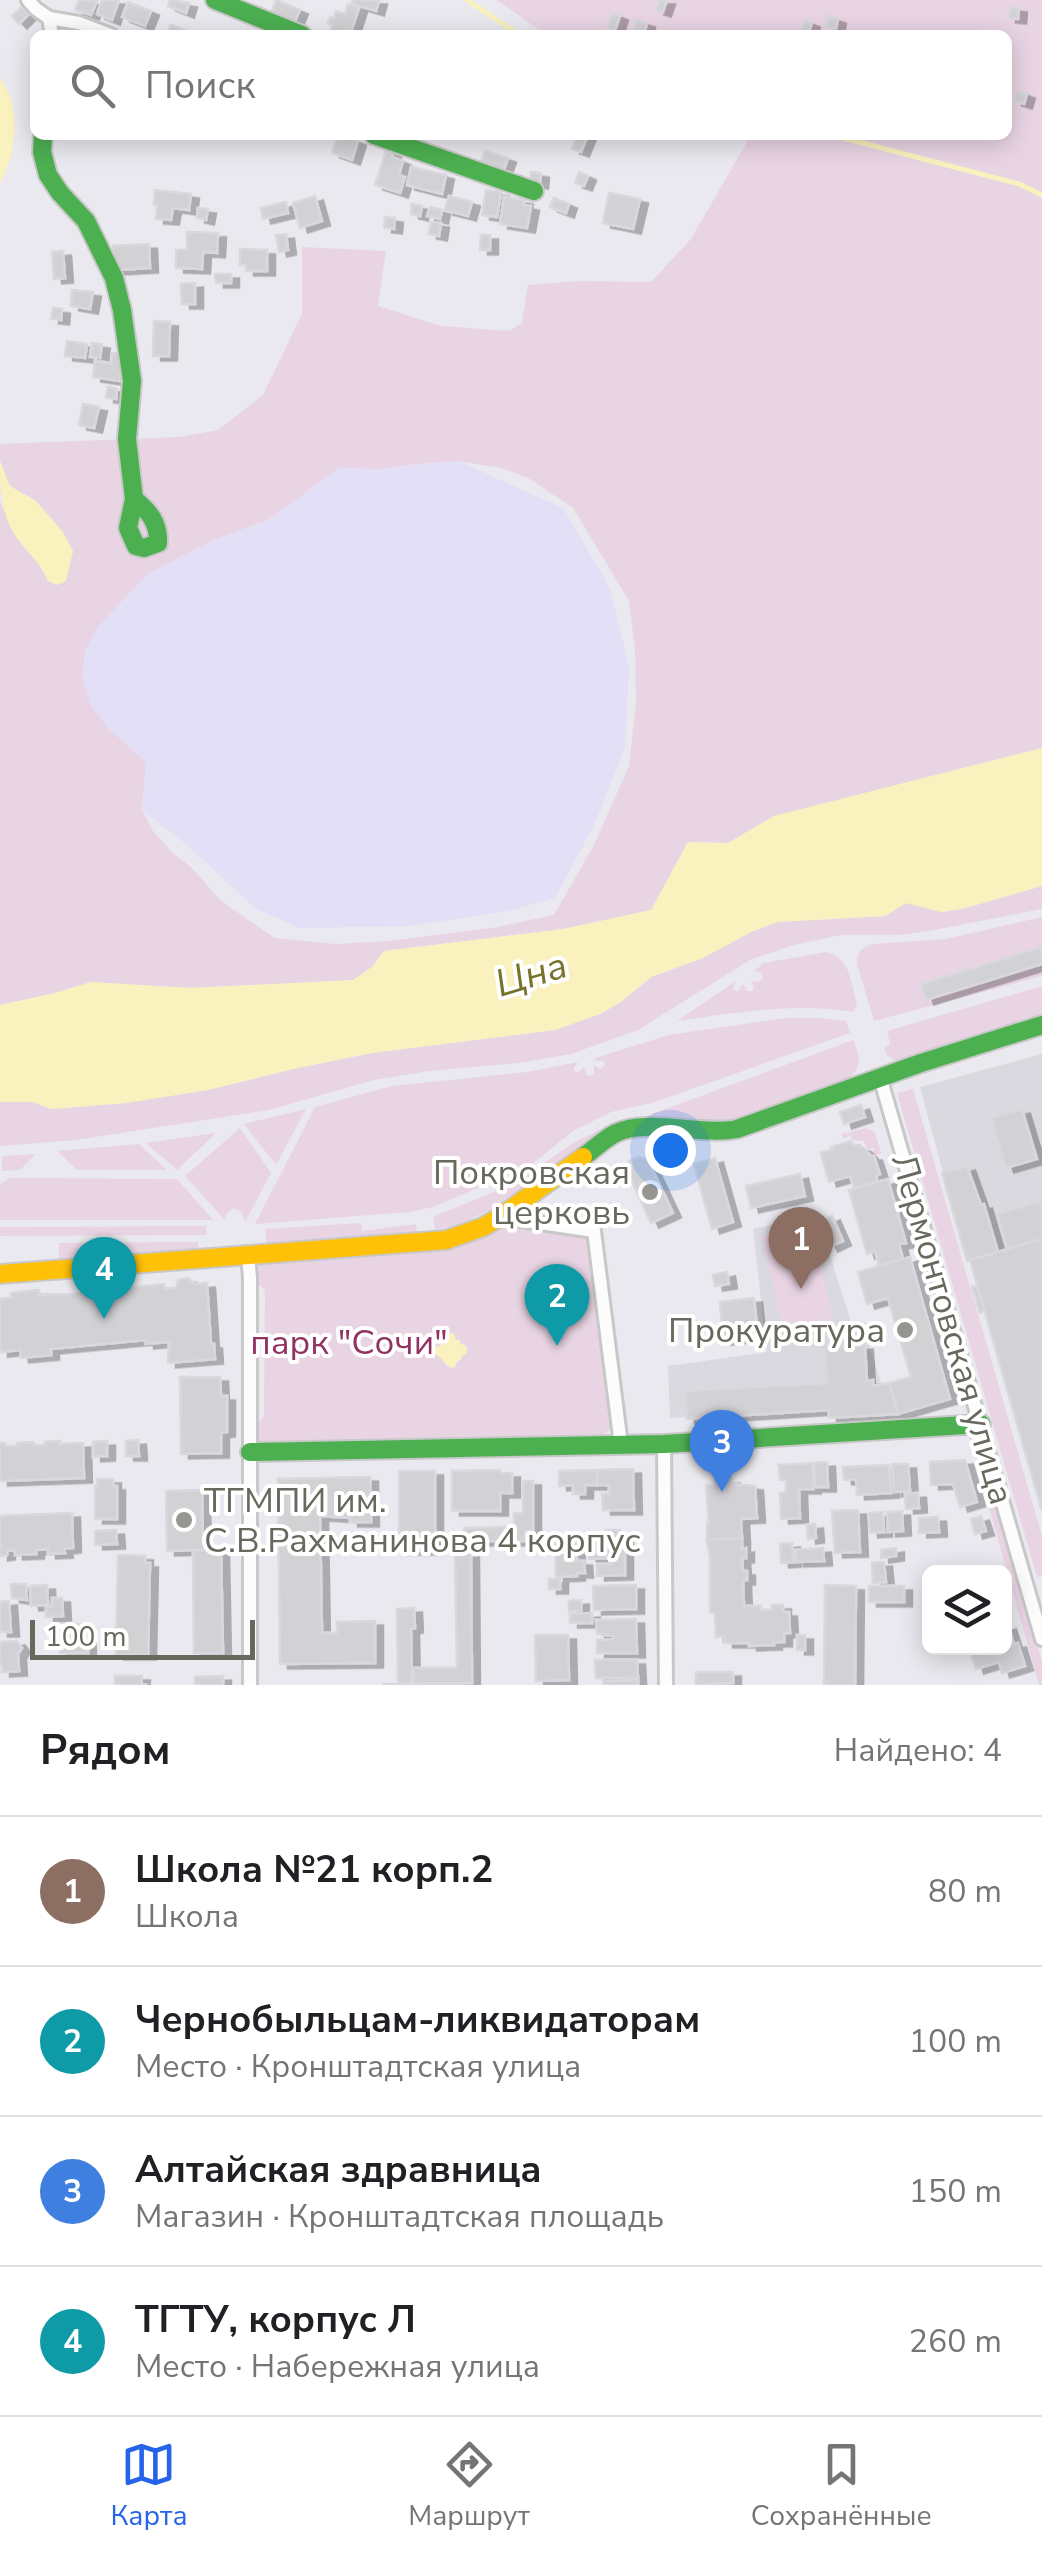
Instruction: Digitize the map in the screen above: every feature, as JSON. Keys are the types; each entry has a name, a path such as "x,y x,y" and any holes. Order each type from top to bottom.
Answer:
{"street":[{"path":"28,0 49,18 98,30"},
{"path":"215,0 289,30"},
{"path":"49,18 51,30"},
{"path":"43,140 48,175 86,222 114,278 128,340 132,381 127,439 134,500"},
{"path":"388,140 534,191"},
{"path":"0,1274 446,1240 483,1227 616,1132 644,1126 699,1132 735,1129 1042,1025"},
{"name":"Лермонтовская улица","path":"880,1077 1042,1639"},
{"path":"500,1216 594,1231 621,1445"},
{"path":"248,1253 250,1685"},
{"path":"250,1452 664,1444 981,1424"},
{"path":"664,1444 666,1685"}],"shaded area":[{"path":"1042,1054 1042,1511 920,1087"},
{"path":"817,1214 854,1331 867,1336 881,1384 889,1383 898,1414 829,1418 828,1410 670,1418 668,1366 767,1352 753,1229"}],"green space":[{"path":"497,0 1042,0 1042,748 774,816 728,843 688,842 651,910 563,929 384,951 372,967 353,980 191,988 91,982 0,1005 0,501 16,537 42,567 48,581 66,581 73,551 36,501 10,486 0,461 0,444 179,437 218,430 263,395 302,314 302,247 386,251 378,306 441,326 509,331 522,323 528,285 651,282 691,239 748,140 1012,140 1012,30 539,30","holes":["458,461 502,468 528,478 573,508 629,601 636,703 629,766 594,845 554,915 498,927 390,941 335,944 275,938 221,901 153,831 142,810 146,762 106,726 211,541 266,521 339,469"]},
{"path":"1042,886 1042,909 929,931 841,935 793,945 750,960 638,1030 571,1054 374,1080 269,1110 76,1140 0,1146 0,1102 33,1102 51,1109 126,1103 208,1090 372,1053 555,1030 600,1014 651,977 703,958 778,922 885,916 906,903 942,912"},
{"path":"1042,917 1042,947 922,984 927,1000 1042,964 1042,976 874,1021 857,964 865,947 946,939"},
{"path":"827,952 846,967 857,1006 853,1012 787,1008 677,1021 736,981 734,991 743,984 747,991 752,991 751,981 763,978 754,971 764,963"},
{"path":"1042,986 1042,1016 901,1061 890,1058 885,1051 890,1044 887,1031"},
{"path":"785,1018 846,1021 850,1033 652,1103 611,1112 573,1131 531,1165 433,1207 255,1224 315,1107 392,1086 527,1072 578,1062 574,1071 584,1067 590,1076 594,1074 594,1065 600,1069 605,1066 604,1061 595,1058 669,1035"},
{"path":"853,1040 859,1062 846,1080 736,1121 693,1123 649,1115"},
{"path":"913,1089 1042,1536 1042,1575 1037,1577 897,1093"},
{"path":"306,1109 276,1165 244,1124"},
{"path":"614,1122 506,1200 483,1213 435,1230 433,1217 513,1184 575,1142"},
{"path":"240,1128 271,1173 245,1222 241,1211 234,1208 225,1220 185,1176"},
{"path":"866,1128 875,1132 881,1154 875,1155 873,1148 868,1149 863,1141 851,1136 843,1138 842,1134"},
{"path":"216,1133 177,1170 146,1143"},
{"path":"139,1144 167,1170 77,1170 57,1151"},
{"path":"36,1154 20,1170 2,1171 2,1156"},
{"path":"9,1178 177,1179 213,1220 0,1220 0,1185"},
{"path":"361,1223 362,1231 416,1224 417,1232 266,1245 266,1229"},
{"name":"парк \"Сочи\"","path":"501,1225 589,1236 612,1428 604,1434 257,1444 257,1424 264,1416 265,1290 256,1283 256,1270 262,1261 449,1247 474,1240","holes":["452,1333 455,1340 466,1346 467,1352 450,1368 442,1353 446,1335"]},
{"path":"812,1225 833,1319 783,1330 762,1236"},
{"path":"206,1226 206,1235 0,1236 0,1227"},
{"path":"198,1242 199,1254 59,1259 59,1243"},
{"path":"978,1431 1042,1661 1042,1685 1012,1589 1012,1565 1005,1565 968,1433"}],"sand":[{"path":"458,461 563,508 610,588 629,667 625,748 595,823 555,898 508,911 410,926 300,928 256,909 187,845 142,810 146,762 106,726 90,704 82,677 85,650 98,627 147,574 211,541 267,521 339,468 382,469"}],"water":[{"path":"0,79 12,103 15,131 0,184"},
{"path":"0,461 10,486 36,501 63,532 73,551 66,581 57,585 48,581 13,532 3,503"},
{"name":"Цна","path":"1042,748 1042,886 941,912 906,903 885,916 777,922 703,958 651,977 600,1014 555,1030 372,1053 208,1090 126,1103 51,1109 33,1102 0,1102 0,1005 91,982 191,988 353,980 372,967 384,951 563,929 651,910 688,842 728,843 774,816"},
{"path":"449,1333 467,1350 451,1368 434,1352"}],"building":[{"path":"79,0 97,1 91,15 75,10"},
{"path":"102,0 119,0 112,20 97,14"},
{"path":"170,0 189,3 186,13 168,6"},
{"path":"276,0 300,10 293,26 270,17"},
{"path":"353,0 379,0 376,11 352,4"},
{"path":"659,0 667,0 663,12 656,10"},
{"path":"128,2 151,11 145,26 122,17"},
{"path":"348,4 359,8 352,30 331,30 330,17 334,18 336,11 345,14"},
{"path":"22,7 29,14 19,24 12,16"},
{"path":"1010,7 1019,8 1018,19 1008,18"},
{"path":"612,13 620,16 615,30 607,28"},
{"path":"828,16 838,19 836,29 826,26"},
{"path":"636,20 647,23 645,30 633,30"},
{"path":"804,20 812,23 810,30 801,30"},
{"path":"1018,91 1027,94 1024,104 1014,101"},
{"path":"336,140 358,141 352,160 332,153"},
{"path":"575,140 586,140 581,152 572,149"},
{"path":"386,151 403,161 399,175 405,177 400,193 375,185"},
{"path":"485,151 508,158 503,172 480,165"},
{"path":"411,167 446,175 442,194 407,185"},
{"path":"531,172 541,173 540,184 530,182"},
{"path":"579,172 588,176 584,186 575,183"},
{"path":"155,190 191,194 189,210 173,208 171,220 156,219"},
{"path":"486,190 501,192 497,217 482,215"},
{"path":"609,193 640,199 633,229 603,223"},
{"path":"315,196 322,221 300,228 293,203"},
{"path":"449,196 472,202 468,216 445,210"},
{"path":"504,197 525,200 524,205 531,206 527,228 500,224"},
{"path":"554,198 569,204 566,213 550,207"},
{"path":"286,202 288,213 263,219 261,208"},
{"path":"412,204 422,206 420,216 411,214"},
{"path":"430,207 442,210 440,219 427,216"},
{"path":"198,208 208,209 206,220 197,218"},
{"path":"385,217 395,218 394,229 384,228"},
{"path":"431,222 441,223 439,236 429,234"},
{"path":"187,232 218,233 217,253 203,252 202,269 176,268 176,250 187,250"},
{"path":"286,234 288,250 279,252 276,235"},
{"path":"481,235 490,235 490,250 480,250"},
{"path":"149,244 150,268 115,270 113,246"},
{"path":"240,249 267,250 267,271 246,271 246,265 240,265"},
{"path":"63,251 65,278 54,279 52,252"},
{"path":"215,274 231,274 231,283 216,283"},
{"path":"195,283 195,304 182,304 181,284"},
{"path":"72,290 93,292 90,309 71,306"},
{"path":"53,308 62,309 61,320 51,319"},
{"path":"154,321 170,322 169,356 153,356"},
{"path":"67,341 87,344 85,358 65,356"},
{"path":"92,343 102,344 100,358 90,357"},
{"path":"112,353 123,354 120,381 93,377 95,361 111,363"},
{"path":"108,387 117,389 116,399 106,398"},
{"path":"83,404 99,407 94,428 79,425"},
{"path":"1042,947 1042,964 926,1000 921,984"},
{"path":"861,1105 865,1117 844,1124 840,1112"},
{"path":"1022,1109 1037,1159 1006,1168 991,1118"},
{"path":"851,1141 874,1156 880,1174 876,1176 878,1182 854,1188 850,1176 829,1182 821,1153"},
{"name":"Покровская церковь","path":"638,1157 648,1160 673,1213 651,1223 627,1170 629,1161"},
{"path":"715,1158 733,1222 712,1229 694,1164"},
{"path":"967,1166 981,1205 984,1204 998,1252 967,1261 942,1173"},
{"path":"800,1174 805,1196 751,1208 746,1186"},
{"path":"888,1179 906,1243 899,1244 903,1259 879,1266 875,1251 867,1254 849,1190"},
{"path":"1042,1201 1042,1239 1008,1249 997,1214"},
{"path":"832,1216 843,1241 830,1247 819,1222"},
{"path":"1042,1239 1042,1511 970,1260"},
{"path":"910,1257 950,1399 898,1414 889,1383 911,1377 888,1298 867,1304 858,1272"},
{"path":"727,1272 729,1284 715,1286 713,1275"},
{"path":"188,1278 194,1284 207,1283 215,1359 168,1363 169,1342 146,1344 146,1340 51,1349 51,1355 21,1358 20,1350 0,1352 0,1299 11,1298 11,1293 39,1290 39,1295 72,1294 164,1284 165,1289 176,1288 178,1280"},
{"path":"977,1286 984,1311 980,1313 972,1287"},
{"path":"754,1298 758,1336 723,1340 720,1302"},
{"path":"859,1322 873,1327 870,1336 855,1331"},
{"path":"865,1345 867,1381 873,1380 873,1386 889,1383 898,1414 829,1418 829,1410 687,1419 685,1391 827,1383 825,1348"},
{"path":"180,1377 220,1377 221,1396 227,1396 227,1432 221,1433 221,1453 181,1454"},
{"path":"138,1440 139,1456 126,1456 126,1441"},
{"path":"60,1441 83,1443 84,1478 0,1481 0,1443 17,1446"},
{"path":"107,1441 107,1456 93,1457 93,1442"},
{"path":"965,1460 977,1502 960,1507 953,1484 931,1485 930,1462"},
{"path":"827,1462 828,1487 815,1487 814,1463"},
{"path":"813,1463 813,1489 799,1489 800,1518 781,1519 780,1493 786,1493 786,1480 780,1480 779,1465"},
{"path":"892,1464 908,1464 910,1491 894,1492"},
{"path":"889,1465 891,1493 857,1495 856,1479 844,1480 843,1467"},
{"path":"633,1469 634,1510 603,1510 602,1494 609,1494 609,1485 597,1485 597,1470"},
{"path":"597,1470 597,1485 585,1485 585,1494 573,1494 573,1485 559,1486 559,1471"},
{"path":"399,1471 435,1471 435,1550 399,1550"},
{"path":"452,1471 512,1473 512,1493 500,1493 500,1511 452,1511"},
{"path":"370,1477 371,1522 320,1516 322,1633 337,1633 337,1622 375,1621 375,1663 280,1664 278,1479"},
{"path":"97,1479 113,1479 113,1486 117,1486 117,1519 95,1519"},
{"path":"732,1479 732,1484 755,1486 757,1518 741,1519 742,1538 707,1540 706,1485"},
{"path":"523,1481 533,1481 533,1531 525,1531 525,1541 464,1541 464,1528 514,1527 514,1513 523,1513"},
{"name":"ТГМПИ им. С.В.Рахманинова 4 корпус","path":"202,1490 203,1550 167,1551 166,1491"},
{"path":"918,1493 919,1508 906,1509 905,1494"},
{"path":"858,1510 860,1552 835,1553 832,1511"},
{"path":"902,1511 903,1531 888,1532 887,1512"},
{"path":"883,1512 884,1532 870,1533 869,1513"},
{"path":"72,1513 73,1548 64,1549 65,1553 48,1554 48,1549 15,1555 15,1550 0,1556 0,1516"},
{"path":"981,1516 986,1531 975,1534 971,1519"},
{"path":"938,1517 939,1532 919,1533 919,1518"},
{"path":"815,1524 816,1538 808,1539 807,1525"},
{"path":"116,1530 117,1544 95,1545 95,1531"},
{"path":"606,1530 620,1530 620,1538 625,1538 625,1575 597,1576 597,1564 610,1564 610,1558 589,1559 588,1539 606,1538"},
{"path":"742,1538 742,1549 746,1548 743,1571 747,1571 747,1580 743,1580 744,1606 772,1610 772,1605 783,1605 783,1612 789,1612 790,1633 784,1633 784,1642 749,1646 725,1643 725,1636 716,1637 715,1613 710,1613 707,1540"},
{"path":"555,1543 576,1543 577,1561 584,1561 585,1573 556,1577"},
{"path":"792,1543 793,1562 781,1563 780,1544"},
{"path":"823,1548 824,1561 796,1562 795,1550"},
{"path":"896,1548 896,1556 881,1558 881,1550"},
{"path":"193,1550 221,1550 223,1653 194,1653"},
{"path":"471,1553 472,1683 414,1684 413,1668 457,1668 455,1554"},
{"path":"118,1555 145,1556 145,1563 150,1563 148,1655 116,1655"},
{"path":"884,1562 886,1582 873,1583 872,1563"},
{"path":"549,1579 560,1579 560,1589 549,1589"},
{"path":"11,1584 26,1584 27,1600 12,1598"},
{"path":"47,1585 48,1605 31,1606 30,1586"},
{"path":"636,1585 636,1609 594,1610 593,1586"},
{"path":"825,1585 856,1586 855,1685 824,1685"},
{"path":"869,1586 904,1586 904,1602 869,1602"},
{"path":"52,1598 62,1598 63,1616 46,1617 46,1606 52,1606"},
{"path":"581,1600 581,1611 569,1611 569,1601"},
{"path":"9,1601 11,1632 0,1632 0,1602"},
{"path":"414,1608 412,1684 398,1684 397,1609"},
{"path":"592,1613 592,1623 570,1623 570,1614"},
{"path":"636,1619 637,1653 597,1653 597,1640 613,1636 597,1634 596,1620"},
{"path":"87,1624 88,1653 60,1653 60,1625"},
{"path":"535,1635 568,1635 569,1680 536,1681"},
{"path":"797,1635 805,1635 805,1650 797,1650"},
{"path":"1012,1638 1014,1644 1018,1643 1025,1666 1002,1673 999,1662 976,1669 971,1655 1012,1655"},
{"path":"17,1641 22,1648 18,1654 19,1671 2,1672 0,1642"},
{"path":"595,1660 637,1660 638,1678 596,1678"},
{"path":"696,1672 733,1672 733,1683 696,1685"},
{"path":"115,1676 142,1676 141,1684 147,1685 115,1685"},
{"path":"223,1676 223,1685 195,1685 195,1677"},
{"path":"638,1680 638,1685 604,1685 603,1681"},
{"path":"383,1684 412,1684 462,1685"}],"waterway":[{"path":"467,0 512,30"},
{"path":"851,140 1019,184 1042,195"}],"traffic: fast":[{"path":"215,0 290,30"},
{"path":"43,140 48,175 86,221 114,278 132,381 127,439 134,499"},
{"path":"388,140 534,191"},
{"path":"134,499 152,518 158,543 144,548 136,546 128,528 134,499"},
{"path":"583,1157 612,1135 629,1129 737,1129 921,1063 1042,1025"},
{"path":"250,1452 664,1444 981,1424"}],"traffic: slow":[{"path":"0,1274 446,1240 500,1217 583,1157"}],"place":[{"name":"Покровская церковь","path":"650,1192"},
{"name":"Школа №21 корп.2","path":"801,1289"},
{"name":"ТГТУ, корпус Л","path":"104,1319"},
{"name":"Прокуратура","path":"905,1330"},
{"name":"Чернобыльцам-ликвидаторам","path":"557,1346"},
{"name":"Алтайская здравница","path":"722,1492"},
{"name":"ТГМПИ им. С.В.Рахманинова 4 корпус","path":"184,1520"}]}
